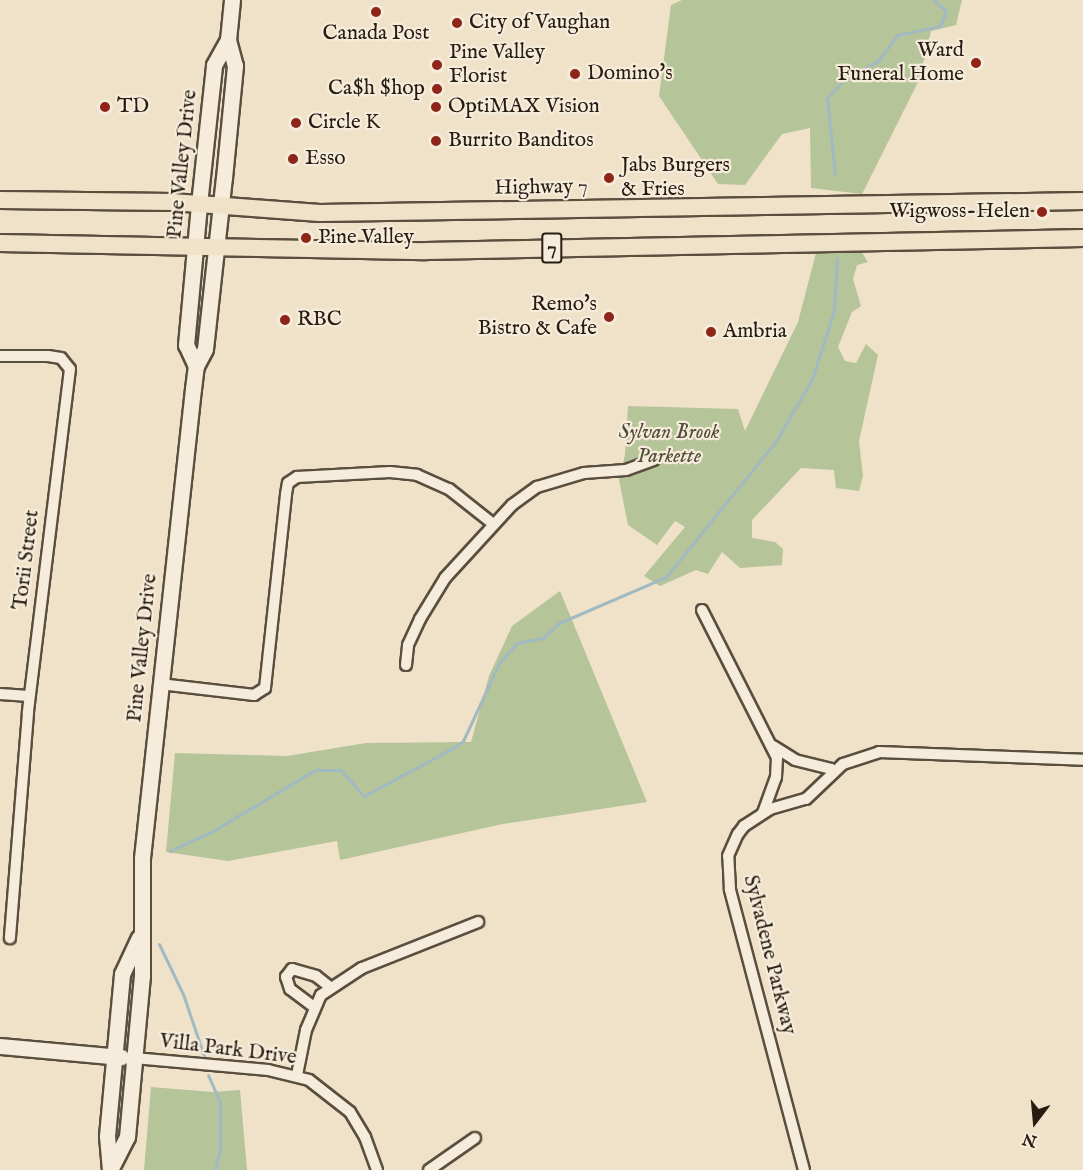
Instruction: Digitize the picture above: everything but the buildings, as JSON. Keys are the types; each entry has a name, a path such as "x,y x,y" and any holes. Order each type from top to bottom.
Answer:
{"main road":[{"name":"Pine Valley Drive","path":"110,1170 127,1137 142,976 140,936 142,858 195,366 205,349 221,206 235,66 228,40 232,0"},
{"name":"Pine Valley Drive","path":"195,366 186,345 199,204 214,65 228,40"},
{"name":"Highway 7","path":"0,200 199,204 320,213 1083,201"},
{"name":"7","path":"0,243 426,251 1083,238"},
{"name":"Pine Valley Drive","path":"110,1170 107,1136 122,974 140,936"},
{"path":"0,1046 134,1058"}],"street":[{"name":"Torii Street","path":"0,356 61,358 70,369 29,696 10,938"},
{"path":"406,665 416,628 445,578 492,523 537,487 584,473 626,470 654,460"},
{"path":"160,684 254,695 265,688 286,494 288,483 297,477 390,472 417,475 449,489 492,523"},
{"path":"702,610 777,758 776,777 763,813"},
{"path":"0,694 29,696"},
{"path":"771,744 795,760 831,769 833,773"},
{"name":"Sylvadene Parkway","path":"804,1170 730,889 731,844 744,826 763,813 806,800 833,773 853,758 879,752 1083,760"},
{"path":"297,1075 314,1007 330,987 362,968 478,922"},
{"path":"314,1007 290,989 286,978 292,969 316,976 330,987"},
{"name":"Villa Park Drive","path":"134,1058 297,1075 322,1087 350,1112 365,1137 377,1170"},
{"path":"429,1170 475,1137"}],"green space":[{"path":"682,0 962,0 956,25 931,31 919,80 862,194 811,188 810,128 782,134 745,185 718,184 659,96 671,5"},
{"name":"Sylvan Brook Parkette","path":"861,251 868,262 857,265 853,279 861,306 852,312 838,347 845,361 856,363 866,344 878,355 859,441 863,476 859,491 836,488 834,470 801,468 752,520 752,538 775,542 783,549 782,565 740,568 722,552 708,574 696,570 660,586 644,576 685,527 675,521 657,545 628,525 619,480 625,455 628,406 738,409 745,431 798,322 816,253"},
{"path":"560,591 647,802 503,824 340,860 337,841 228,861 166,852 175,753 287,756 366,743 471,742 489,676 512,626"},
{"path":"151,1087 212,1092 240,1090 247,1170 144,1170"}],"waterway":[{"path":"835,174 827,98 843,81 879,60 897,35 940,26 946,11 934,0"},
{"path":"170,851 213,831 315,770 341,770 364,796 453,748 463,741 499,663 517,643 543,638 559,623 666,577 776,441 812,379 834,311 837,258"},
{"path":"159,944 183,994 204,1056"},
{"path":"208,1075 220,1102 220,1151 215,1170"}],"place":[{"name":"Canada Post","path":"376,12"},
{"name":"City of Vaughan","path":"457,23"},
{"name":"Ward Funeral Home","path":"976,63"},
{"name":"Pine Valley Florist","path":"437,65"},
{"name":"Domino's","path":"575,74"},
{"name":"Ca$h $hop","path":"437,89"},
{"name":"TD","path":"105,107"},
{"name":"OptiMAX Vision","path":"436,107"},
{"name":"Circle K","path":"296,123"},
{"name":"Burrito Banditos","path":"436,141"},
{"name":"Esso","path":"293,159"},
{"name":"Jabs Burgers & Fries","path":"609,178"},
{"name":"Wigwoss-Helen","path":"1042,212"},
{"name":"Pine Valley","path":"306,238"},
{"name":"Remo's Bistro & Cafe","path":"609,317"},
{"name":"RBC","path":"285,320"},
{"name":"Ambria","path":"711,332"}]}
